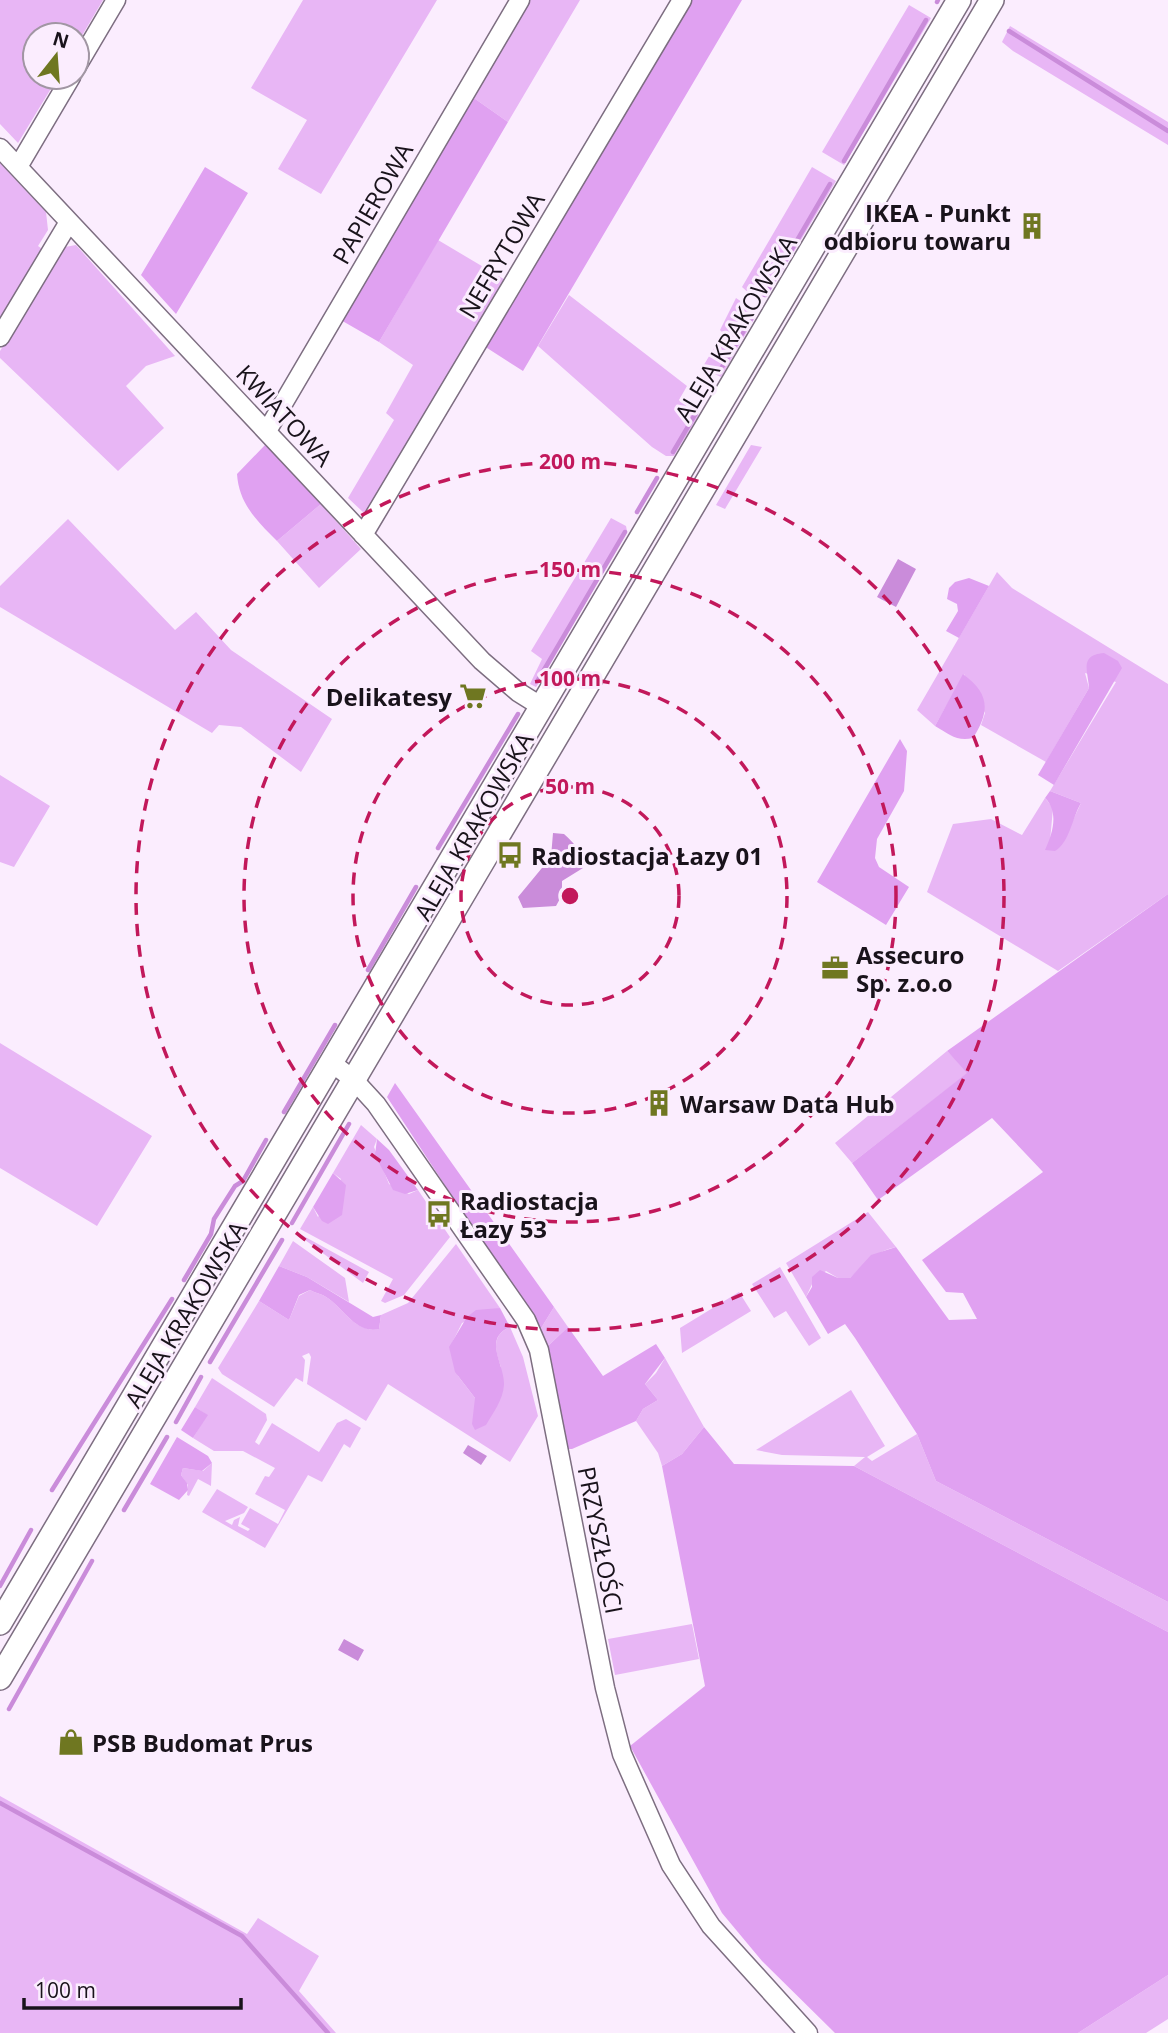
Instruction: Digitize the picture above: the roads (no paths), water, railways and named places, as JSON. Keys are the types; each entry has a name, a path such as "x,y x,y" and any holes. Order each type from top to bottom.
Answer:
{"main road":[{"name":"ALEJA KRAKOWSKA","path":"0,1623 959,0"},
{"name":"ALEJA KRAKOWSKA","path":"0,1678 992,0"}],"street":[{"path":"91,42 116,0"},
{"name":"PAPIEROWA","path":"267,431 520,0"},
{"name":"NEFRYTOWA","path":"363,534 681,0"},
{"path":"18,167 63,91"},
{"name":"KWIATOWA","path":"0,148 482,661 518,692 542,707"},
{"path":"0,337 69,222"},
{"name":"PRZYSZŁOŚCI","path":"332,1063 354,1080 383,1115 526,1320 539,1350 602,1676 622,1754 671,1865 711,1926 808,2033"}],"waterway":[{"path":"844,161 926,20"},
{"path":"1009,31 1168,131"},
{"path":"765,295 830,184"},
{"path":"719,372 752,317"},
{"path":"673,452 696,413"},
{"path":"637,512 657,478"},
{"path":"538,680 625,532"},
{"path":"438,848 518,714"},
{"path":"368,970 416,887"},
{"path":"284,1112 335,1025"},
{"path":"292,1223 349,1124"},
{"path":"184,1280 211,1234 214,1219 235,1186 243,1181 266,1140"},
{"path":"210,1362 282,1240"},
{"path":"52,1490 172,1299"},
{"path":"176,1422 201,1377"},
{"path":"124,1510 167,1437"},
{"path":"0,1586 31,1530"},
{"path":"9,1709 92,1561"},
{"path":"0,1803 242,1936 328,2033"}],"place":[{"name":"IKEA - Punkt odbioru towaru","path":"1032,226"},
{"name":"Delikatesy","path":"473,696"},
{"name":"Radiostacja Łazy 01","path":"510,855"},
{"name":"Assecuro Sp. z.o.o","path":"835,968"},
{"name":"Warsaw Data Hub","path":"659,1103"},
{"name":"Radiostacja Łazy 53","path":"439,1214"},
{"name":"PSB Budomat Prus","path":"71,1742"}]}
